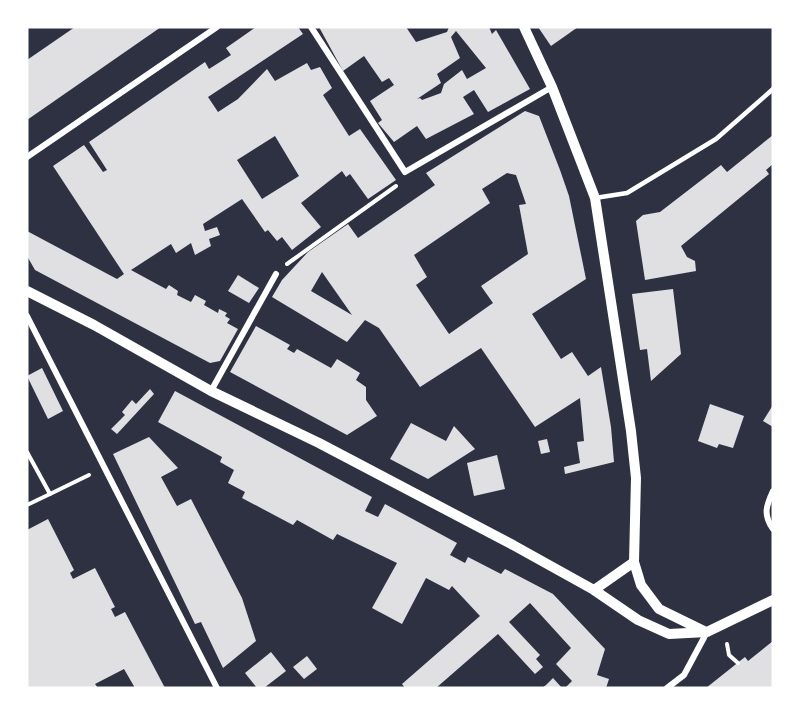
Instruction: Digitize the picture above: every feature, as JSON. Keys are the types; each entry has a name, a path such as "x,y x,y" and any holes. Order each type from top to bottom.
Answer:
{"street":[{"path":"27,157 217,27"},
{"path":"311,27 405,172 552,87"},
{"path":"524,27 552,87 596,198 632,431 636,478 634,562 641,585 659,609 707,633"},
{"path":"211,391 276,274"},
{"path":"27,291 94,325 211,391 340,454 594,590 638,620 669,634 707,633 773,600"},
{"path":"27,316 217,688"},
{"path":"773,491 766,506 766,519 773,529"},
{"path":"594,590 634,562"},
{"path":"667,688 684,675 707,633"}],"lane":[{"path":"596,198 627,193 716,139 773,89"}],"path":[{"path":"276,274 302,251 408,178 405,172"},
{"path":"27,452 50,494"},
{"path":"27,505 106,467"}],"building":[{"path":"75,27 161,27 27,120 27,60"},
{"path":"256,27 298,27 303,34 208,97 218,112 238,99 267,69 275,81 307,63 311,70 320,67 332,88 323,95 349,136 360,129 396,180 368,199 350,174 346,177 342,171 301,203 321,227 292,250 282,237 277,241 268,230 265,232 242,199 203,224 205,231 217,227 220,235 209,239 211,246 195,255 191,243 176,253 171,244 131,270 166,289 169,285 178,291 177,295 191,302 195,295 206,301 204,305 218,313 219,309 227,313 225,316 230,319 227,323 238,329 220,361 210,363 35,270 27,256 27,231 117,279 124,274 53,166 84,145 103,172 107,170 89,142 205,62 209,69 231,55 226,48","holes":["275,136 299,176 262,199 237,160"]},
{"path":"319,27 406,27 416,42 447,32 449,27 489,27 492,34 496,30 530,89 488,112 474,90 463,97 474,114 426,139 417,126 394,142 378,123 382,120 370,101 394,85 389,78 382,82 364,56 343,71","holes":["456,31 486,68 467,79 462,70 444,84 441,93 422,100 417,99 441,83 437,74 460,58 451,37"]},
{"path":"538,27 578,27 551,46"},
{"path":"525,111 539,116 569,196 586,279 532,314 561,359 572,352 588,376 601,367 614,462 565,474 564,467 580,463 577,442 584,441 580,398 535,427 481,348 420,387 379,328 365,320 347,342 272,297 282,280 308,252 348,224 358,238 435,185 426,173","holes":["507,173 516,175 526,204 519,205 528,254 481,286 493,303 449,334 416,285 427,277 414,255 490,203 482,189","322,272 352,315 311,291"]},
{"path":"773,135 773,164 766,170 769,174 681,246 687,257 695,261 696,271 645,280 636,221 643,215 660,212 721,165 727,172"},
{"path":"238,275 259,288 249,303 228,291"},
{"path":"673,289 681,354 651,381 647,349 640,350 632,294"},
{"path":"256,326 290,345 287,349 294,353 297,349 331,368 337,359 360,373 356,380 366,387 366,400 377,416 347,435 230,372"},
{"path":"42,368 63,411 48,419 27,376"},
{"path":"150,389 154,394 117,434 111,429 125,415 122,412 132,400 136,404"},
{"path":"175,391 372,497 365,511 378,517 385,504 457,543 450,555 465,563 468,557 501,574 505,569 553,594 605,649 597,675 609,679 606,688 565,688 572,681 556,664 571,648 530,603 509,622 540,655 536,659 543,667 535,674 498,634 436,688 405,688 402,684 480,616 452,586 449,590 426,578 402,624 372,608 397,563 337,534 333,540 297,520 293,525 242,498 245,492 228,483 234,470 220,462 222,457 158,422"},
{"path":"710,404 744,416 733,448 719,444 717,448 698,441"},
{"path":"773,405 773,427 763,421"},
{"path":"411,423 446,441 454,426 475,449 428,479 390,459"},
{"path":"149,437 178,468 161,477 177,506 191,499 242,598 256,641 223,668 201,622 195,624 113,454"},
{"path":"547,439 550,452 541,454 538,441"},
{"path":"497,455 505,489 474,496 467,463"},
{"path":"48,519 74,570 70,573 73,579 95,568 115,607 111,609 115,617 125,612 165,688 135,688 124,669 95,684 98,688 27,688 27,530"},
{"path":"773,641 773,688 706,688 745,657 748,661"},
{"path":"271,652 286,671 264,688 257,688 245,673"},
{"path":"307,656 317,669 304,679 293,667"},
{"path":"553,678 562,688 542,688 546,685"}]}
